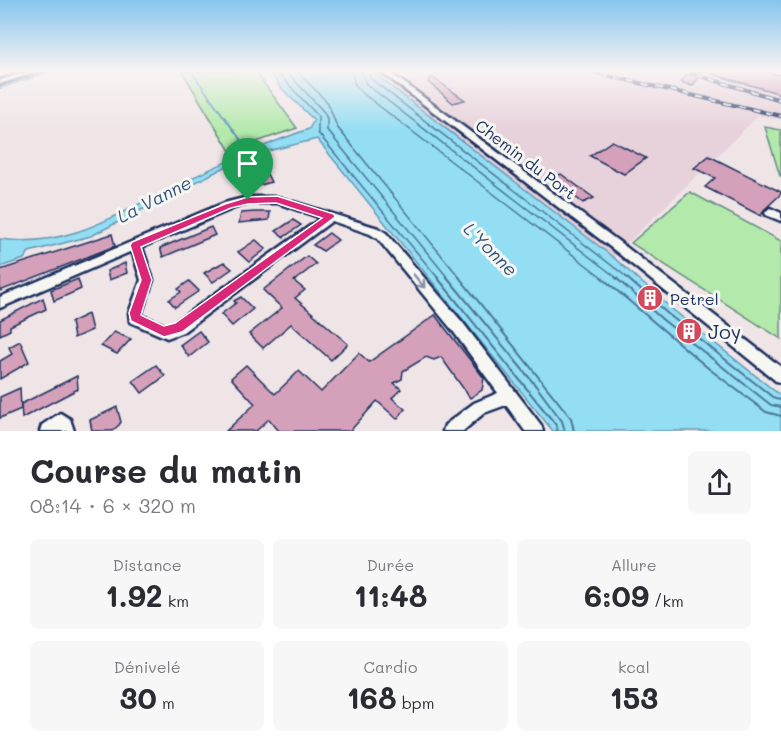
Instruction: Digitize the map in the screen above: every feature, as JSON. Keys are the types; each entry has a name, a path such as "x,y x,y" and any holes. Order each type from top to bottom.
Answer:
{"street":[{"name":"Chemin du Port","path":"410,91 622,250 781,376"},
{"path":"0,303 228,206 248,200 277,200 374,231 382,236 458,327 535,431"},
{"path":"770,212 781,217"},
{"path":"136,245 147,280 135,318 167,332 178,328 330,217"},
{"path":"451,431 479,408 509,396"},
{"path":"48,431 60,421 64,424 66,431"}],"shaded area":[{"path":"397,91 781,91 781,120 758,116 613,257"}],"green space":[{"path":"194,91 270,91 297,128 230,151"},
{"path":"765,127 781,130 781,176 780,176"},
{"path":"690,192 781,241 781,339 631,243"}],"water":[{"path":"284,91 397,91 613,257 672,309 781,396 781,431 553,431 317,139 260,153 233,163 91,236 29,252 24,259 0,267 0,239 24,241 47,239 90,227 223,163 309,129 314,120"}],"building":[{"path":"439,91 452,91 465,100 453,103"},
{"path":"612,141 646,158 624,174 590,156"},
{"path":"709,156 781,194 764,210 761,216 705,187 715,178 694,168"},
{"path":"265,170 271,182 244,190 241,181 252,178 251,174"},
{"path":"561,174 594,198 583,203 551,178"},
{"path":"270,212 269,220 239,223 241,213"},
{"path":"293,220 301,225 284,237 276,231"},
{"path":"211,227 215,235 163,257 160,248"},
{"path":"329,233 338,240 323,251 313,245"},
{"path":"112,234 115,246 0,291 0,270"},
{"path":"256,240 266,249 249,262 238,252"},
{"path":"307,256 316,264 294,281 305,290 295,298 348,344 331,360 291,324 263,348 249,334 282,308 263,290"},
{"path":"224,262 232,269 213,282 204,273"},
{"path":"125,263 127,273 109,280 107,271"},
{"path":"78,279 81,289 54,301 51,290"},
{"path":"189,281 199,291 175,307 169,300 181,292 178,289"},
{"path":"241,297 253,309 232,326 221,314"},
{"path":"43,298 46,309 10,326 10,330 0,335 0,320"},
{"path":"88,314 92,330 74,338 71,322"},
{"path":"435,315 484,378 482,390 470,398 441,357 434,360 426,357 403,371 402,379 394,383 401,389 392,398 405,409 397,419 377,401 350,431 279,431 269,419 256,431 226,431 255,404 231,378 246,365 275,394 299,371 321,392 359,353 369,362"},
{"path":"199,331 208,342 189,357 180,345"},
{"path":"114,332 131,339 117,354 101,346"},
{"path":"20,341 29,362 0,379 0,361 12,354 9,347"},
{"path":"156,365 165,376 142,393 133,381"},
{"path":"77,376 78,389 22,418 21,404"},
{"path":"20,388 21,409 0,418 0,397"},
{"path":"117,407 121,422 119,425 112,431 92,431 90,420"}],"waterway":[{"path":"206,91 251,154"}],"railway":[{"path":"674,91 781,116"},
{"path":"751,91 781,100"}],"place":[{"name":"Petrel","path":"650,298"},
{"name":"Joy","path":"689,331"}],"route":[{"path":"248,200 277,200 330,217 178,328 164,331 135,318 147,280 136,245 228,206 248,200"}],"water label":[{"name":"La Vanne","path":"154,199"},
{"name":"L'Yonne","path":"491,249"}]}
